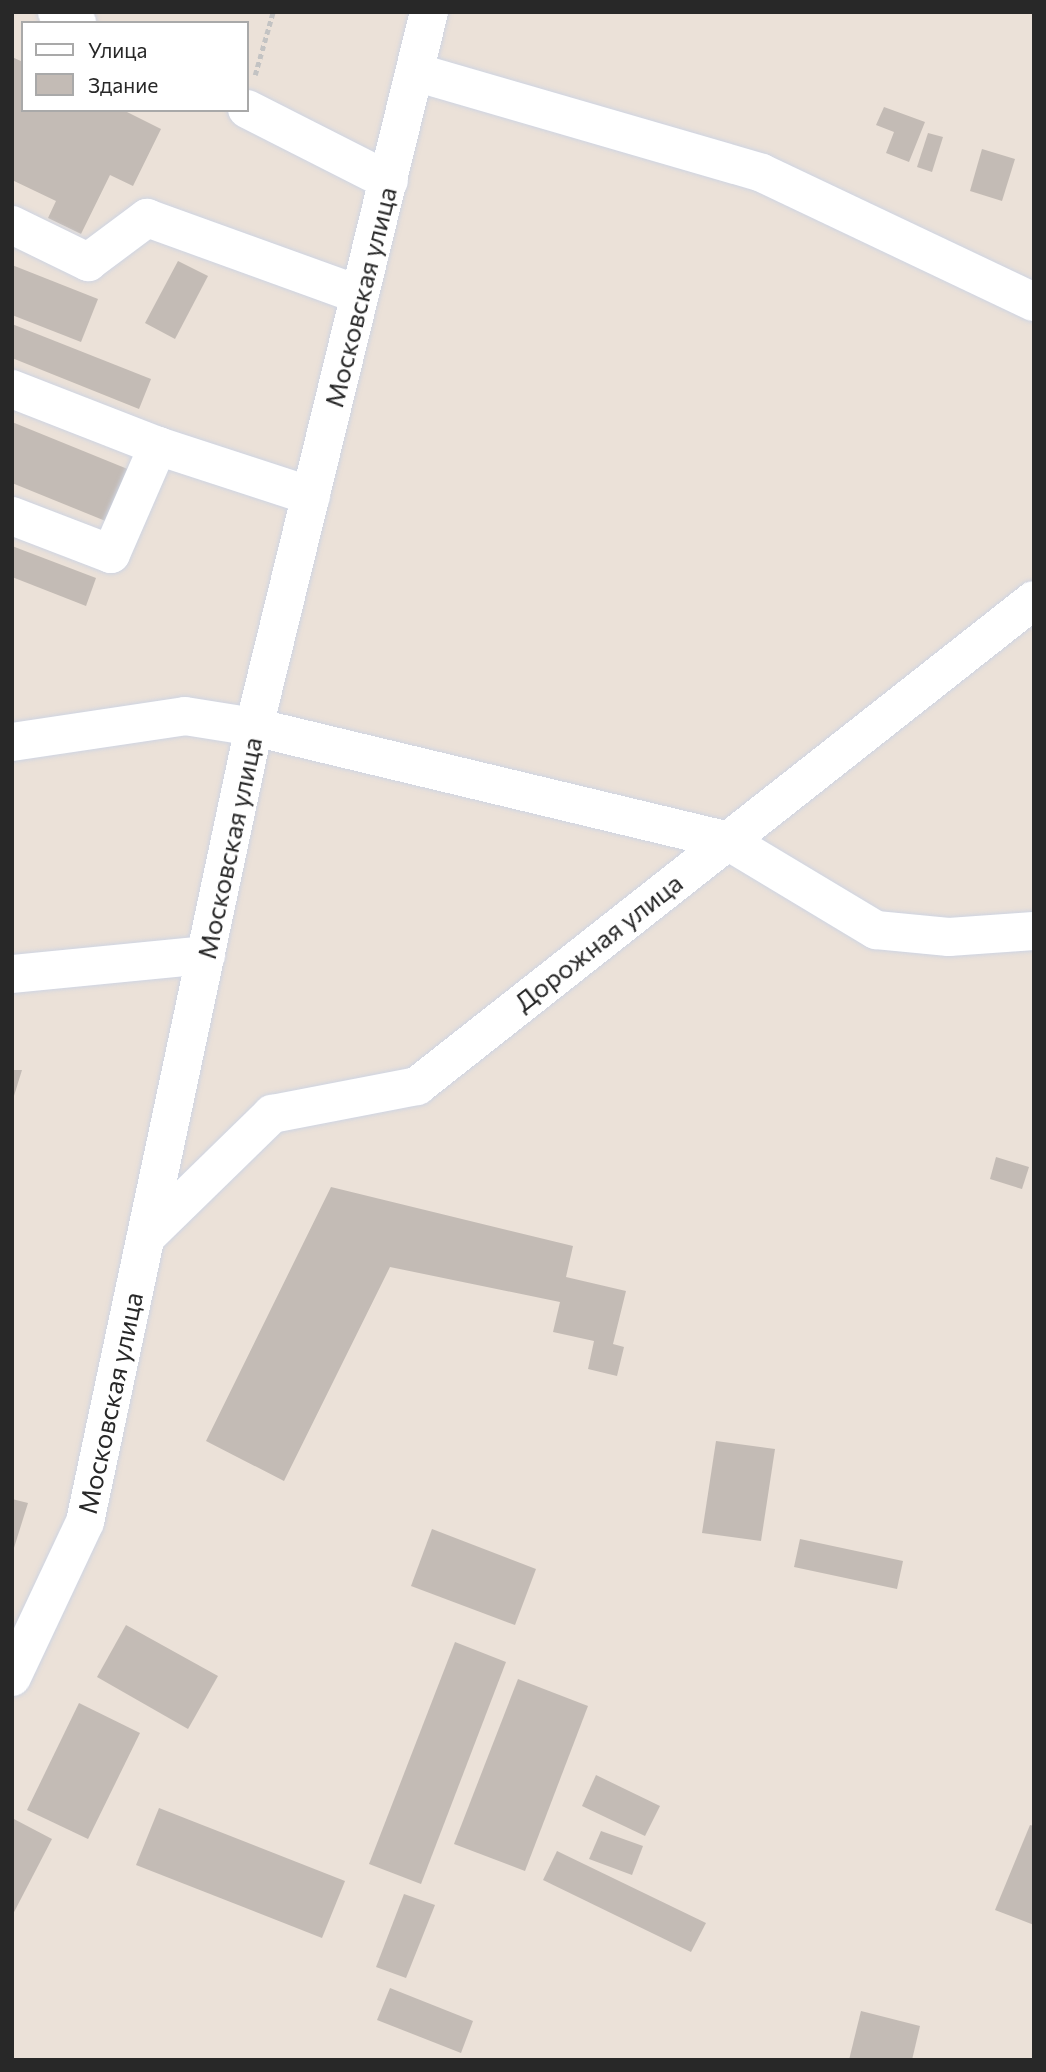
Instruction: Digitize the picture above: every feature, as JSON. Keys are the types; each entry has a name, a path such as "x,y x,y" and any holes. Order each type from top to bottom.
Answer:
{"street":[{"path":"57,12 73,21"},
{"name":"Московская улица","path":"12,1677 85,1522 254,727 429,12"},
{"path":"415,72 762,173 1034,302"},
{"path":"251,94 388,181"},
{"path":"12,225 88,262 147,218 360,295"},
{"path":"12,389 158,446 311,496"},
{"path":"12,516 111,554 158,446"},
{"name":"Дорожная улица","path":"146,1236 272,1114 417,1086 726,840 926,688 1034,600"},
{"path":"12,742 185,716 254,727 726,840 876,930 949,937 1034,931"},
{"path":"12,974 206,956"}],"path":[{"path":"251,94 274,12"}],"building":[{"path":"12,57 21,61 21,112 127,112 161,129 133,186 110,175 81,234 48,218 56,201 12,180"},
{"path":"884,107 925,122 909,162 886,153 894,132 876,125"},
{"path":"928,133 943,137 932,172 917,167"},
{"path":"982,149 1015,159 1002,201 970,191"},
{"path":"178,261 208,276 175,339 145,323"},
{"path":"12,265 98,299 81,342 12,315"},
{"path":"12,324 151,379 139,409 12,358"},
{"path":"12,422 130,470 108,522 12,483"},
{"path":"12,546 96,578 86,606 12,577"},
{"path":"12,1070 22,1070 13,1099 12,1099"},
{"path":"996,1157 1029,1167 1022,1189 990,1179"},
{"path":"331,1187 573,1246 566,1277 626,1291 613,1344 624,1347 617,1376 588,1369 594,1341 553,1332 560,1302 390,1267 284,1481 206,1441"},
{"path":"716,1441 775,1449 761,1541 702,1533"},
{"path":"12,1499 28,1503 13,1551 12,1551"},
{"path":"432,1529 536,1569 515,1625 411,1586"},
{"path":"800,1539 903,1561 897,1589 794,1567"},
{"path":"126,1625 218,1676 188,1729 97,1677"},
{"path":"455,1642 506,1662 421,1884 369,1864"},
{"path":"518,1679 588,1706 525,1871 454,1844"},
{"path":"79,1703 140,1733 88,1839 27,1810"},
{"path":"596,1775 660,1806 645,1836 582,1806"},
{"path":"159,1808 345,1881 322,1938 136,1865"},
{"path":"12,1818 52,1839 12,1916"},
{"path":"1030,1825 1034,1826 1034,1925 995,1910"},
{"path":"601,1831 643,1846 632,1875 589,1859"},
{"path":"557,1851 706,1923 691,1952 543,1880"},
{"path":"404,1894 435,1905 406,1978 376,1967"},
{"path":"390,1988 473,2021 461,2053 377,2020"},
{"path":"861,2011 920,2026 912,2060 849,2060"}]}
